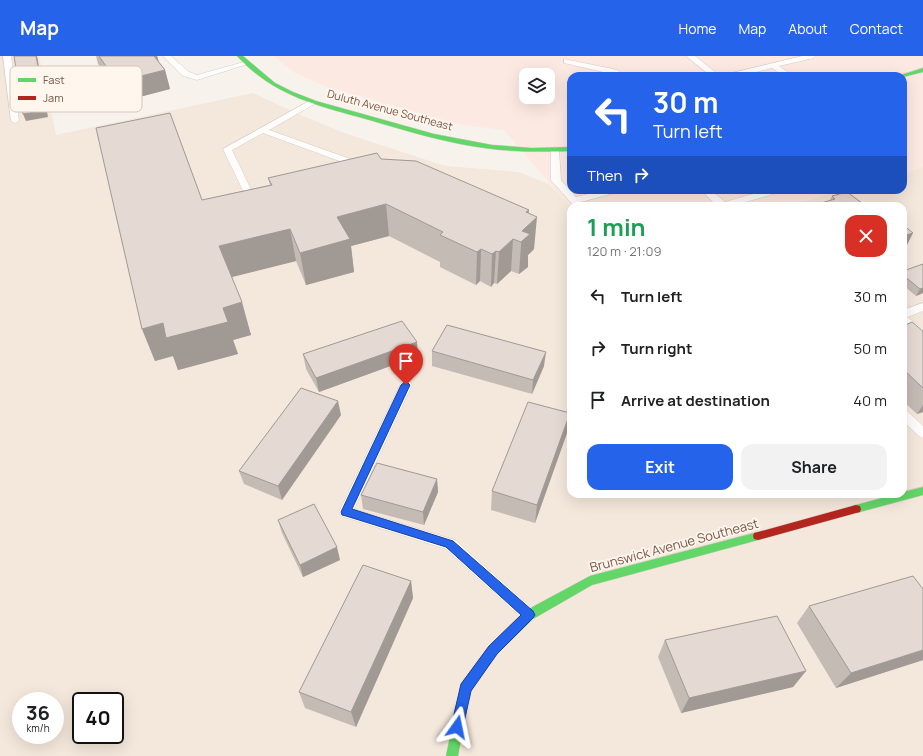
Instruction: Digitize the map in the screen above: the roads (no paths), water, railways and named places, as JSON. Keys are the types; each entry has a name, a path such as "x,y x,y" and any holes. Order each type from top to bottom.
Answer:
{"street":[{"name":"Duluth Avenue Southeast","path":"240,56 273,84 314,102 433,136 492,147 532,150 567,149"},
{"path":"907,74 923,70"},
{"name":"Brunswick Avenue Southeast","path":"907,495 923,491"},
{"name":"Brunswick Avenue Southeast","path":"452,756 465,688 493,650 529,615 590,581 897,498"}],"lane":[{"path":"7,56 10,80"},
{"path":"167,56 186,74 197,78 247,63"},
{"path":"690,56 711,72"},
{"path":"746,72 811,56"},
{"path":"567,61 615,72"},
{"path":"773,65 783,72"},
{"path":"266,196 251,200 227,149 314,102"},
{"path":"14,112 15,121"},
{"path":"262,130 350,162 341,176 334,178"},
{"path":"555,150 556,180 567,193"},
{"path":"568,194 575,202"},
{"path":"579,202 603,194"},
{"path":"710,194 719,202"},
{"path":"736,202 764,194"},
{"path":"907,313 923,307"},
{"path":"907,322 923,336"},
{"path":"406,385 346,512 450,544 529,615"},
{"path":"907,418 923,434"}]}
